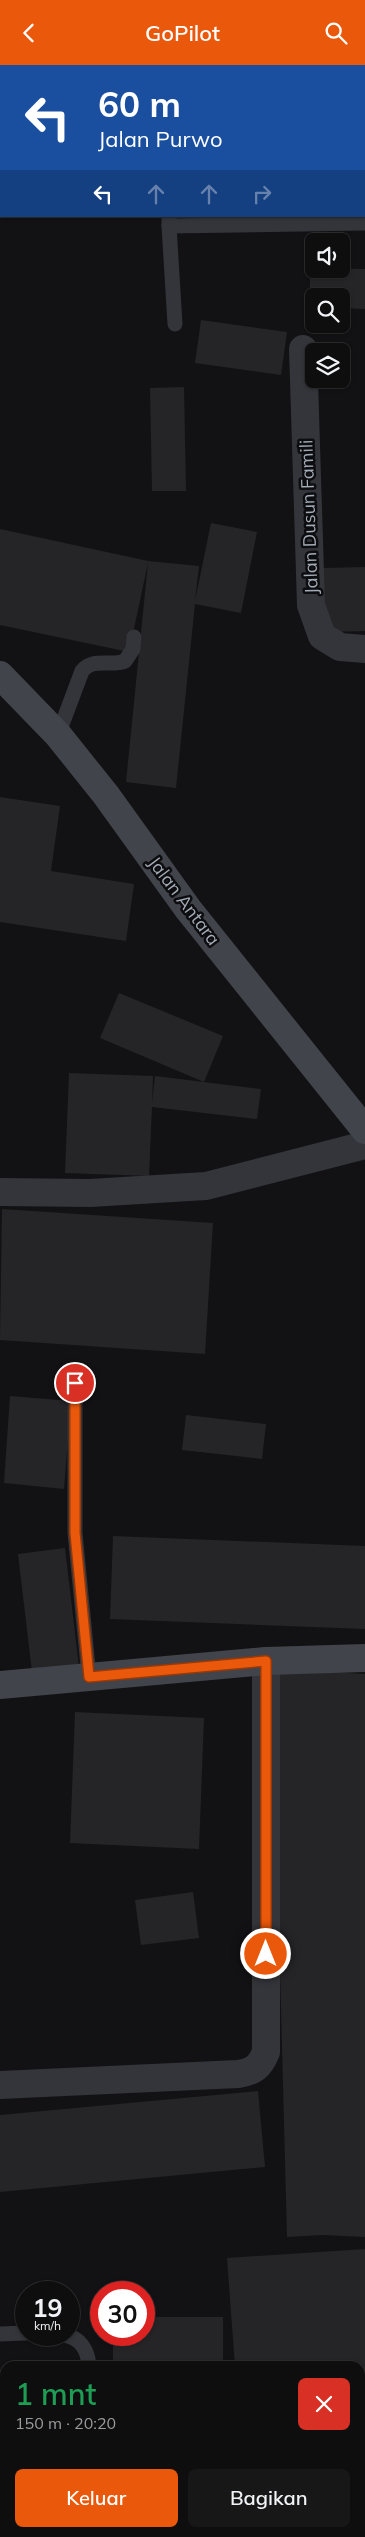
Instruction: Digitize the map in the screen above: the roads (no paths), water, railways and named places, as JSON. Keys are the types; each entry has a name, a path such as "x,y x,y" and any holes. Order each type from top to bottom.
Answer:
{"street":[{"name":"Jalan Dusun Famili","path":"303,349 311,605 322,636 340,647 365,649"},
{"name":"Jalan Antara","path":"0,675 58,735 106,795 188,909 365,1130"},
{"path":"0,1192 90,1193 206,1186 365,1145"},
{"path":"0,1685 266,1661 365,1658"},
{"path":"0,2085 238,2074 253,2071 262,2062 266,2052 266,1661"}],"lane":[{"path":"175,324 169,221 365,223"},
{"path":"58,735 82,671 88,665 95,663 125,661 133,649 134,637"},
{"path":"75,1383 75,1533 89,1677"},
{"path":"0,2334 15,2333"},
{"path":"80,2342 85,2347 88,2361"}]}
